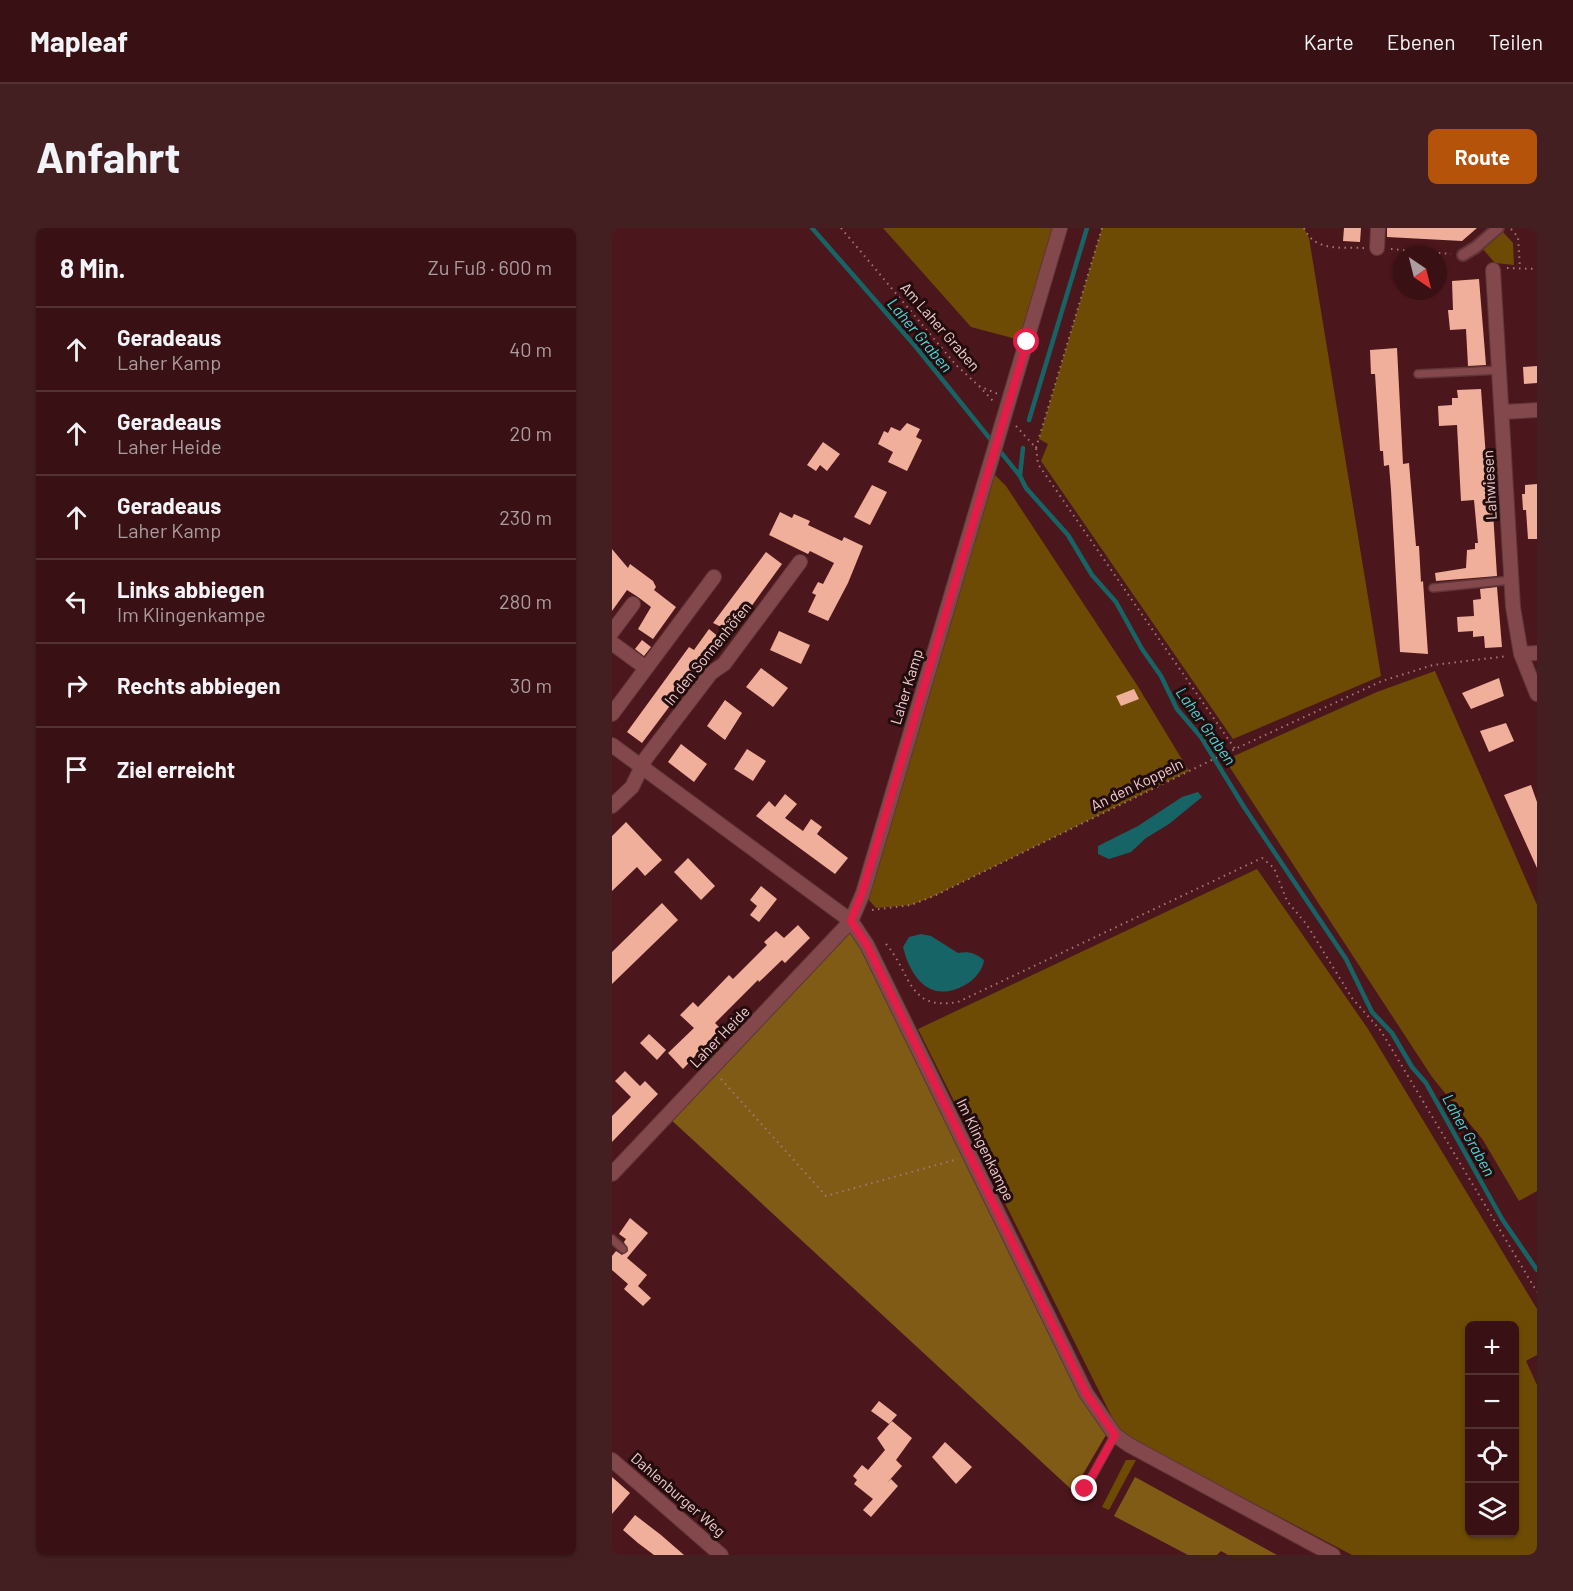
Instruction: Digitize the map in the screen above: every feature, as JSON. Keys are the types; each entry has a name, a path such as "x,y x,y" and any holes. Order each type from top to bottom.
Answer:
{"street":[{"path":"1005,414 1060,228"},
{"path":"1377,248 1378,228"},
{"path":"1463,255 1498,228"},
{"name":"Lahwiesen","path":"1498,269 1500,370 1512,580 1521,654 1537,694"},
{"path":"1503,412 1537,410"},
{"name":"Laher Kamp","path":"851,921 866,882 1005,414"},
{"name":"In den Sonnenhöfen","path":"612,806 632,787 642,767 711,673 724,664 800,562"},
{"path":"612,714 714,577"},
{"path":"612,632 633,604"},
{"path":"612,643 646,668"},
{"path":"1521,654 1537,653"},
{"name":"Im Klingenkampe","path":"612,745 851,921 867,945 1086,1393 1115,1435 1333,1555"},
{"name":"Laher Heide","path":"612,1174 851,921"},
{"name":"Dahlenburger Weg","path":"612,1460 716,1547 721,1555"}],"lane":[{"path":"1418,374 1500,370"},
{"path":"1433,588 1512,580"},
{"path":"612,1239 623,1249"},
{"path":"1085,1489 1115,1435"}],"path":[{"name":"Am Laher Graben","path":"841,228 956,365 980,386 1010,398"},
{"path":"1102,228 1036,448 1038,464 1234,749"},
{"path":"1304,228 1309,238 1321,246 1463,255"},
{"path":"1510,228 1518,237 1520,268"},
{"path":"1498,269 1537,269"},
{"path":"980,386 1036,448"},
{"name":"An den Koppeln","path":"851,921 876,908 911,905 934,896 1234,749 1382,681 1432,665 1521,654"},
{"path":"886,944 920,996 938,1006 958,1002 1262,858 1274,868 1287,901 1307,925 1352,998 1381,1031 1537,1292"},
{"path":"712,1069 826,1196 969,1155"}],"shaded area":[{"path":"883,228 1060,228 1027,342 971,327"},
{"path":"1102,228 1304,228 1309,238 1381,676 1233,739 1041,461 1048,444 1039,439"},
{"path":"1502,231 1513,243 1514,265 1495,263 1482,248"},
{"path":"993,473 1006,486 1137,685 1189,771 934,896 911,905 876,908 868,899"},
{"path":"1435,671 1537,905 1537,1191 1519,1201 1483,1140 1432,1077 1225,760 1377,692"},
{"path":"1257,869 1368,1029 1537,1309 1537,1355 1526,1361 1537,1385 1537,1555 1352,1555 1120,1433 918,1029"},
{"path":"851,921 1082,1396 1106,1435 1073,1491 667,1116"},
{"path":"1126,1460 1136,1460 1109,1510 1102,1507"},
{"path":"1135,1477 1277,1555 1228,1555 1221,1551 1217,1555 1188,1555 1114,1516"}],"water":[{"path":"1198,792 1202,797 1169,824 1146,838 1131,852 1109,859 1098,854 1098,846 1138,826 1182,797"},
{"path":"921,934 931,936 958,953 969,952 984,960 975,978 965,985 942,992 924,985 911,969 903,947 909,937"}],"building":[{"path":"1344,228 1361,228 1360,242 1343,241"},
{"path":"1387,228 1477,228 1462,241 1387,237"},
{"path":"1479,279 1486,365 1468,366 1466,329 1450,330 1448,310 1453,310 1452,281"},
{"path":"1397,348 1403,464 1409,463 1416,546 1419,546 1421,582 1423,581 1428,654 1400,652 1389,465 1384,466 1383,451 1380,451 1375,374 1371,374 1370,350"},
{"path":"1537,366 1537,383 1524,384 1523,367"},
{"path":"1481,389 1486,458 1490,464 1497,576 1436,581 1435,573 1466,568 1467,550 1475,549 1475,543 1478,543 1474,500 1461,501 1457,425 1439,426 1438,406 1452,405 1452,398 1458,398 1457,390"},
{"path":"907,423 920,429 916,437 922,440 907,471 888,462 893,452 878,444 884,431 888,433 891,427 900,431"},
{"path":"823,442 840,454 827,471 820,465 816,471 807,465"},
{"path":"1537,484 1537,539 1528,539 1526,510 1523,510 1522,494 1525,494 1525,485"},
{"path":"872,485 887,492 870,525 854,517"},
{"path":"780,512 792,518 794,514 810,521 808,525 842,541 844,537 863,546 848,583 828,621 808,612 816,595 812,593 818,582 823,584 834,563 810,551 808,554 769,535"},
{"path":"612,549 628,568 630,564 653,581 656,587 654,590 676,607 653,639 638,629 651,607 638,597 627,590 612,611"},
{"path":"766,552 782,564 753,604 732,632 713,623"},
{"path":"1497,587 1502,647 1485,648 1484,636 1473,637 1473,631 1458,632 1457,617 1474,616 1473,600 1481,599 1480,589"},
{"path":"709,629 725,642 719,651 714,647 642,743 627,732 689,647 694,650"},
{"path":"779,631 810,645 801,664 770,650"},
{"path":"642,640 651,647 644,656 635,649"},
{"path":"761,668 788,688 773,707 746,687"},
{"path":"1499,678 1504,696 1471,709 1462,693"},
{"path":"1134,689 1139,699 1121,706 1116,696"},
{"path":"725,700 742,713 725,740 707,726"},
{"path":"1506,723 1514,741 1489,752 1480,731"},
{"path":"681,744 707,764 694,782 668,762"},
{"path":"747,749 766,761 753,781 734,769"},
{"path":"1531,785 1537,802 1537,868 1504,795"},
{"path":"785,794 797,804 785,818 803,831 811,819 822,827 817,834 848,858 835,874 756,816 769,801 775,807"},
{"path":"626,822 662,860 645,876 637,867 612,891 612,836"},
{"path":"688,858 715,886 701,900 674,872"},
{"path":"761,886 777,899 759,922 750,915 757,906 750,900"},
{"path":"662,903 678,920 612,984 612,952"},
{"path":"798,925 810,938 785,963 782,960 759,982 758,980 715,1023 721,1029 683,1069 668,1053 694,1028 680,1015 693,1002 698,1007 729,975 733,979 767,945 764,942 776,931 784,938"},
{"path":"649,1034 666,1050 657,1060 640,1043"},
{"path":"625,1071 640,1086 645,1081 658,1094 612,1142 612,1116 631,1097 615,1081"},
{"path":"630,1218 648,1233 627,1258 647,1275 638,1286 651,1298 643,1306 624,1289 628,1284 612,1270 612,1256 616,1251 622,1255 628,1251 624,1242 626,1239 619,1234"},
{"path":"879,1401 897,1415 889,1424 871,1411"},
{"path":"892,1421 912,1438 896,1460 902,1466 887,1483 891,1479 898,1486 871,1517 863,1510 873,1499 854,1484 857,1480 853,1476 862,1465 868,1470 885,1450 877,1438"},
{"path":"945,1442 972,1467 956,1484 932,1457"},
{"path":"612,1477 630,1493 612,1514"},
{"path":"635,1515 684,1555 654,1555 638,1543 623,1530"}],"waterway":[{"name":"Laher Graben","path":"812,228 916,347 1020,476 1026,488 1068,535 1092,575 1116,602 1142,649 1161,676 1177,709 1201,737 1244,807 1346,959 1372,1012 1392,1033 1412,1067 1426,1083 1502,1219 1537,1270"},
{"path":"1029,420 1087,228"},
{"path":"1020,475 1023,448"}],"route":[{"path":"1027,342 862,893 851,921 867,945 1086,1393 1115,1435 1085,1489"}]}
